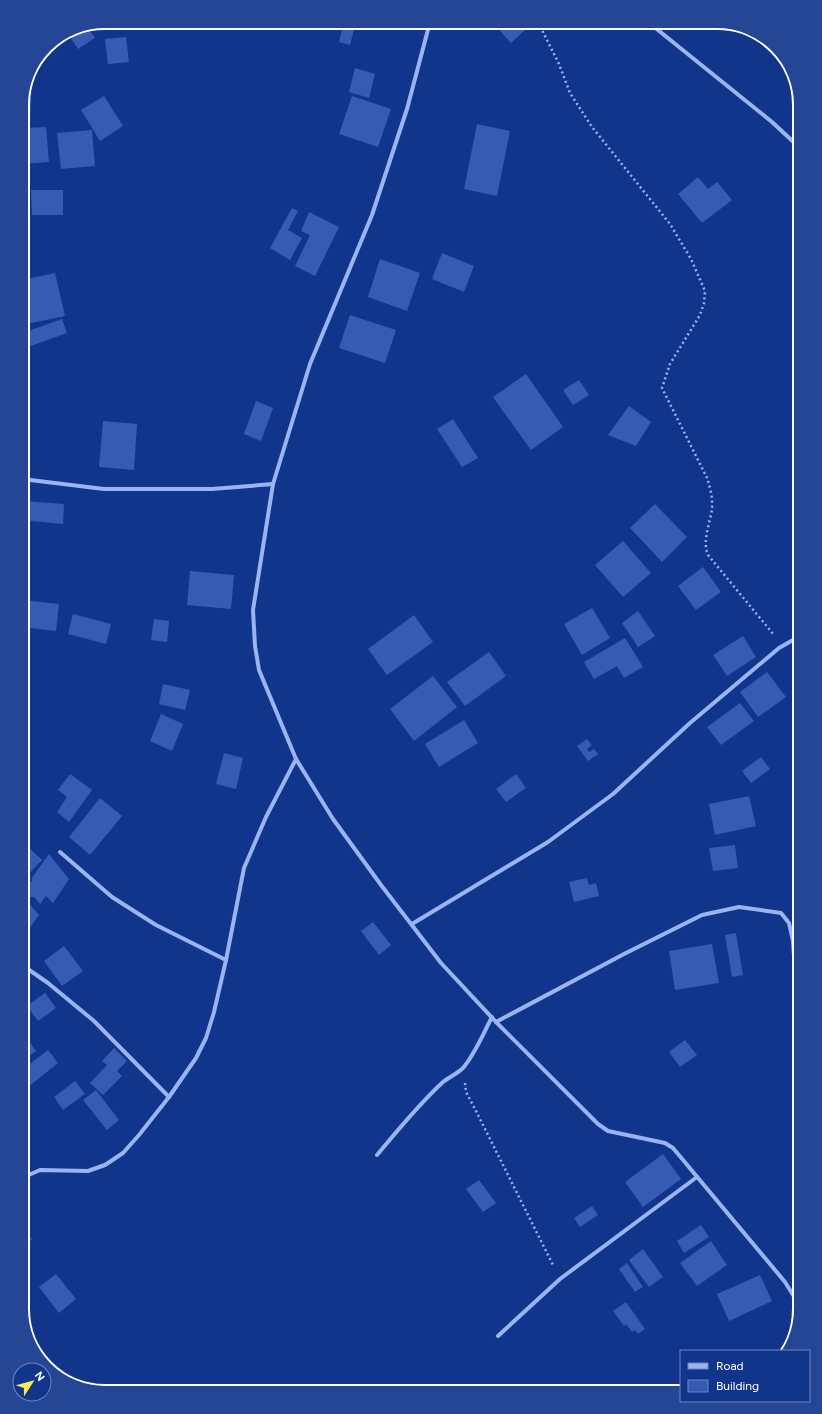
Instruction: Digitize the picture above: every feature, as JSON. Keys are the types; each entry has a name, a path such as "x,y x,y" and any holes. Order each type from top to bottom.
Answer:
{"street":[{"path":"428,29 407,109 372,215 310,364 273,484 253,610 255,646 259,670 296,759 333,819 381,885 441,963 492,1018 598,1124 608,1130 665,1143 673,1148 785,1282 793,1295"},
{"path":"657,29 772,122 793,142"},
{"path":"29,480 104,489 212,489 273,484"},
{"path":"412,924 548,842 613,794 696,718 779,648 793,640"},
{"path":"29,1175 40,1170 88,1171 105,1165 123,1153 169,1097 196,1058 206,1038 214,1012 244,868 266,817 296,759"},
{"path":"60,852 112,897 156,925 226,960"},
{"path":"496,1022 624,954 702,915 739,907 782,913 789,923 793,941"},
{"path":"29,970 94,1021 169,1097"},
{"path":"377,1155 426,1099 444,1082 462,1069 492,1018"},
{"path":"498,1336 560,1279 698,1177"}],"path":[{"path":"542,29 559,64 570,93 592,127 670,224 691,259 705,291 704,303 700,315 670,364 662,388 707,478 711,490 712,507 705,546 708,555 784,646"},
{"path":"462,1069 466,1092 560,1279"}],"building":[{"path":"342,29 354,29 350,45 339,42"},
{"path":"502,29 526,29 511,43 500,31"},
{"path":"90,31 95,38 78,49 71,38"},
{"path":"126,37 129,62 108,64 105,39"},
{"path":"355,68 375,74 369,98 349,92"},
{"path":"104,96 123,126 100,141 81,110"},
{"path":"352,96 391,109 378,147 339,134"},
{"path":"31,99 30,125 29,100"},
{"path":"477,124 510,131 497,196 464,189"},
{"path":"46,127 49,162 29,163 29,128"},
{"path":"92,130 95,166 61,169 57,133"},
{"path":"698,177 708,189 717,182 732,200 702,223 678,194"},
{"path":"31,190 63,190 63,215 32,215"},
{"path":"292,208 298,211 288,230 302,238 290,260 270,248"},
{"path":"309,212 339,227 315,276 295,266 310,235 301,231"},
{"path":"442,253 474,266 464,292 432,279"},
{"path":"380,259 420,273 407,311 368,297"},
{"path":"55,273 65,316 29,324 29,279"},
{"path":"350,315 396,330 385,363 339,348"},
{"path":"62,319 67,333 29,347 29,331"},
{"path":"526,374 563,427 531,450 493,397"},
{"path":"579,380 589,395 573,405 563,390"},
{"path":"256,401 273,408 261,441 244,434"},
{"path":"629,406 651,422 636,446 608,435"},
{"path":"453,419 478,458 462,467 437,429"},
{"path":"103,421 137,424 134,470 99,467"},
{"path":"29,502 64,504 63,524 29,521"},
{"path":"655,504 687,537 662,562 630,528"},
{"path":"623,541 651,573 623,597 595,565"},
{"path":"703,567 721,592 696,610 678,586"},
{"path":"190,571 234,575 231,609 187,605"},
{"path":"29,601 59,604 56,631 29,628"},
{"path":"592,608 610,638 582,655 564,624"},
{"path":"638,611 655,636 638,647 622,623"},
{"path":"73,614 111,624 106,644 68,634"},
{"path":"414,615 433,642 387,675 368,649"},
{"path":"154,619 169,621 167,642 151,640"},
{"path":"743,636 756,657 727,676 713,655"},
{"path":"625,638 643,667 624,678 617,666 594,679 584,662"},
{"path":"489,652 506,676 465,706 447,682"},
{"path":"767,672 786,697 758,717 740,692"},
{"path":"433,676 457,707 414,741 390,709"},
{"path":"163,684 190,690 185,710 159,704"},
{"path":"740,703 754,721 721,745 707,727"},
{"path":"161,714 183,724 172,751 150,741"},
{"path":"464,720 478,743 439,767 425,744"},
{"path":"587,739 592,745 587,749 589,752 594,749 598,754 588,761 577,746"},
{"path":"224,753 243,758 236,789 216,784"},
{"path":"761,757 770,769 751,783 742,771"},
{"path":"70,774 92,790 69,822 57,812 67,797 58,790"},
{"path":"516,774 526,788 506,802 496,789"},
{"path":"749,796 756,826 715,835 709,804"},
{"path":"100,798 122,816 90,855 69,837"},
{"path":"735,845 738,868 713,871 709,848"},
{"path":"29,848 42,860 29,874"},
{"path":"49,854 69,879 53,903 46,896 40,904 34,897 29,897 29,884 33,880 31,879"},
{"path":"587,878 589,885 596,883 599,896 574,902 569,882"},
{"path":"29,903 39,915 29,929"},
{"path":"373,922 391,945 379,955 361,931"},
{"path":"736,933 743,975 732,977 725,935"},
{"path":"712,944 719,983 675,990 669,951"},
{"path":"64,946 83,971 62,986 44,961"},
{"path":"45,993 56,1008 38,1021 29,1009 29,1005"},
{"path":"685,1040 697,1055 680,1067 669,1052"},
{"path":"29,1041 36,1051 29,1056"},
{"path":"114,1048 127,1061 117,1071 122,1076 103,1095 90,1083 107,1065 102,1061"},
{"path":"48,1050 58,1063 29,1086 29,1065"},
{"path":"75,1081 85,1094 63,1110 54,1097"},
{"path":"96,1090 119,1120 107,1130 83,1100"},
{"path":"663,1154 681,1179 643,1207 625,1182"},
{"path":"479,1180 496,1203 483,1212 466,1189"},
{"path":"592,1206 598,1215 580,1227 574,1218"},
{"path":"701,1225 709,1237 684,1253 677,1241"},
{"path":"711,1241 727,1265 697,1286 680,1263"},
{"path":"643,1249 663,1277 649,1287 629,1260"},
{"path":"627,1263 643,1287 635,1292 619,1269"},
{"path":"56,1274 76,1299 59,1313 39,1287"},
{"path":"760,1275 772,1301 729,1321 717,1294"},
{"path":"626,1302 645,1329 638,1334 635,1330 632,1332 626,1324 624,1326 613,1311"}]}
